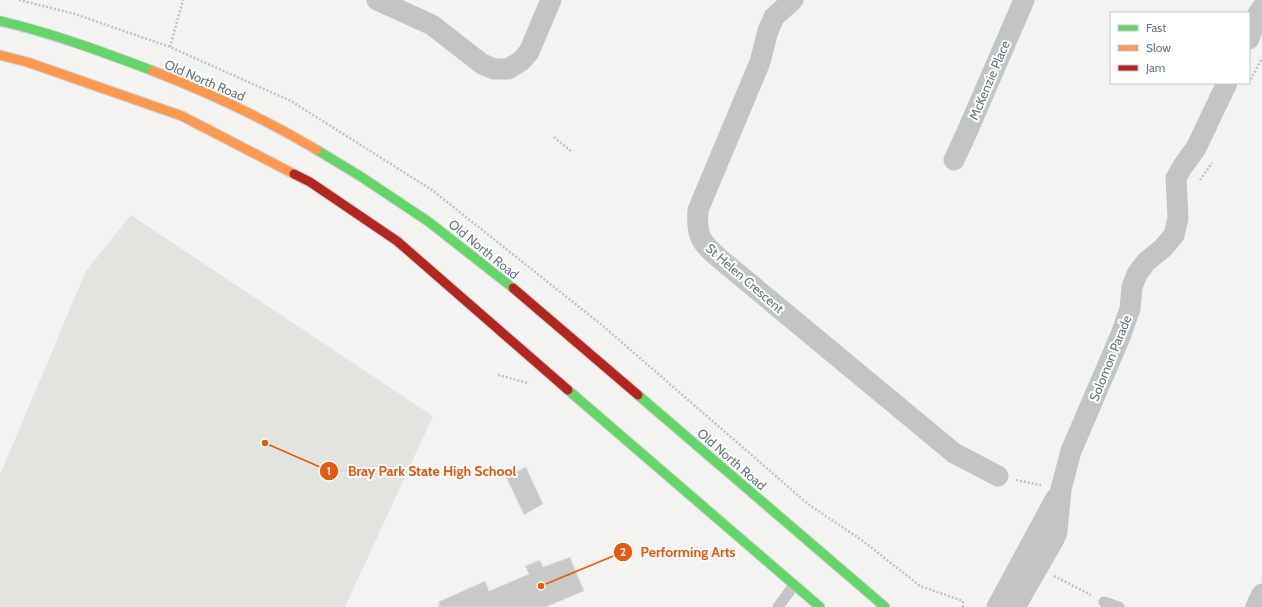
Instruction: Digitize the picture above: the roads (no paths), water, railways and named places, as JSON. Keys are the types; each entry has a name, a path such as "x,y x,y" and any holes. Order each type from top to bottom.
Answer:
{"main road":[{"name":"Old North Road","path":"0,21 18,25 103,52 179,81 248,112 299,139 360,176 429,222 491,270 596,358 885,607"},
{"path":"0,55 27,62 182,116 310,182 397,241 820,607"}],"street":[{"path":"377,0 432,25 482,64 494,69 501,69 508,68 521,62 529,52 551,0"},
{"name":"St Helen Crescent","path":"794,0 774,17 768,31 760,62 698,210 697,224 699,235 706,247 720,259 954,453 998,476"},
{"name":"McKenzie Place","path":"954,160 1024,0"},
{"path":"1250,36 1256,17 1262,8"},
{"name":"Solomon Parade","path":"1015,607 1057,532 1061,489 1071,451 1120,338 1130,309 1132,287 1137,274 1146,262 1163,248 1174,235 1178,218 1176,178 1196,148 1227,84"},
{"name":"Solomon Parade","path":"997,607 1061,489"},
{"path":"1256,607 1262,594"}],"lane":[{"path":"778,607 794,585"},
{"path":"1104,602 1119,607"}],"place":[{"name":"Bray Park State High School","path":"265,443"},
{"name":"Performing Arts","path":"541,586"}]}
